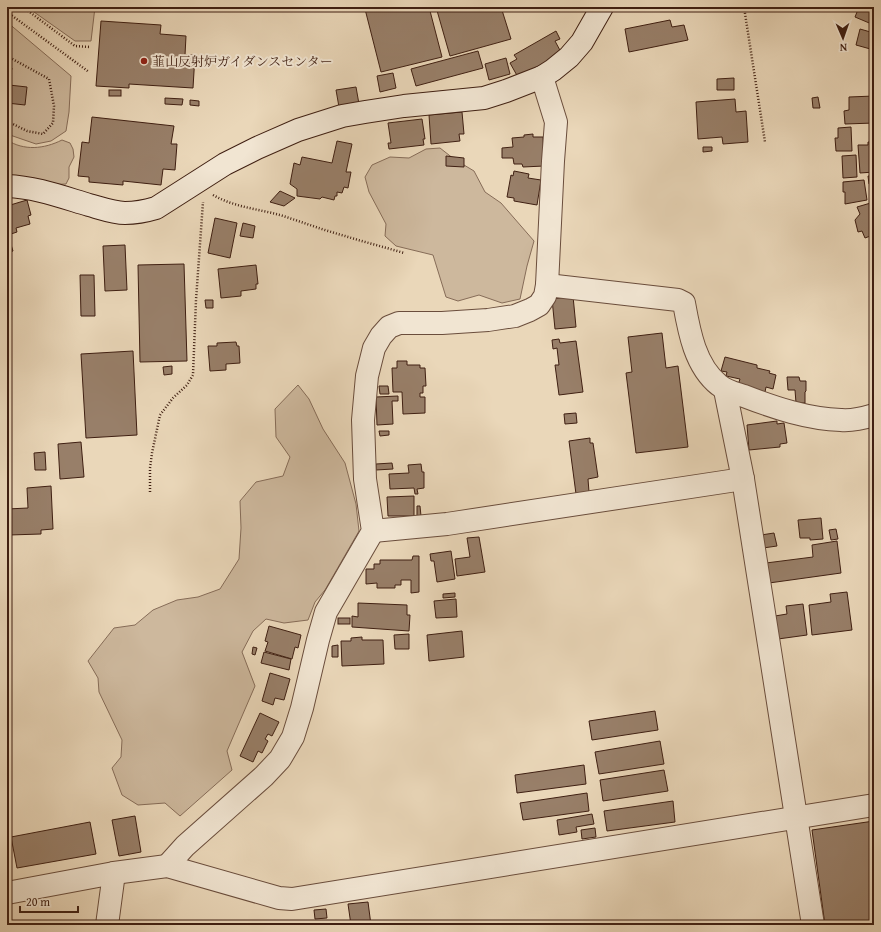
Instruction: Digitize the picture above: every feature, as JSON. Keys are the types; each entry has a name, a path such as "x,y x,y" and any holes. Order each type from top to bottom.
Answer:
{"street":[{"path":"7,186 36,190 124,213 146,211 156,208 203,183 225,164 298,130 342,116 404,106 484,98 542,77 570,57 582,42 602,7"},
{"path":"167,866 185,846 264,776 280,759 293,738 326,612 373,530 365,479 363,420 367,376 374,348 381,336 389,327 399,324 488,320 515,316 539,305 545,296 547,285 556,122 542,77"},
{"path":"547,285 678,300 684,302 692,342 699,359 710,376 725,390 764,404 816,418 843,421 866,418 874,415"},
{"path":"725,390 743,479 813,925"},
{"path":"373,530 447,524 743,479"},
{"path":"7,893 167,866 279,898 292,899 874,805"},
{"path":"107,925 114,874"}],"path":[{"path":"23,7 75,46 90,47"},
{"path":"744,7 765,142"},
{"path":"7,12 89,72"},
{"path":"7,56 50,79 54,106 53,123 43,134 26,131 7,121"},
{"path":"203,183 219,198 241,207 265,211 294,219 404,253"},
{"path":"150,492 150,468 160,415 173,398 187,385 193,375 196,300 204,199 203,183"}],"shaded area":[{"path":"27,7 95,7 91,41 75,41"},
{"path":"7,22 71,76 69,112 66,131 51,141 36,144 7,134"},
{"path":"7,140 20,146 34,148 62,140 70,143 73,149 74,157 69,167 69,178 66,184 42,185 7,177"},
{"path":"440,148 454,159 474,171 485,192 501,203 534,241 520,299 502,303 479,295 458,301 446,297 433,255 396,246 385,236 386,224 369,192 365,177 372,165 390,157 409,158 426,149"},
{"path":"298,385 309,399 323,429 345,463 356,504 359,531 325,590 315,602 308,620 284,623 266,619 253,631 242,652 255,686 227,751 232,770 180,816 165,803 138,805 122,795 112,768 121,757 122,740 99,692 98,678 88,661 114,628 135,625 153,610 177,600 198,597 220,589 239,559 241,528 240,501 256,482 283,476 290,457 276,437 275,409"}],"building":[{"path":"370,7 429,7 442,57 381,72 365,9"},
{"path":"436,7 501,7 511,39 450,56"},
{"path":"859,7 874,7 874,25 855,17"},
{"path":"670,20 672,27 684,25 688,40 629,52 625,29"},
{"path":"101,21 161,25 160,34 186,36 185,55 195,55 193,88 129,84 129,88 96,86"},
{"path":"860,29 874,33 874,50 856,45"},
{"path":"556,31 560,39 555,41 562,54 519,79 510,63 517,59 514,55"},
{"path":"478,51 483,68 416,86 411,69"},
{"path":"874,55 874,80 870,79"},
{"path":"506,58 510,74 489,80 485,64"},
{"path":"7,67 12,68 9,83 7,83"},
{"path":"393,73 396,88 380,92 377,76"},
{"path":"734,78 734,90 717,90 717,79"},
{"path":"9,85 27,87 25,105 7,103"},
{"path":"356,87 359,104 339,107 336,90"},
{"path":"109,90 121,90 121,96 109,96"},
{"path":"874,96 874,123 845,124 844,111 849,110 849,97"},
{"path":"818,97 820,108 813,108 812,98"},
{"path":"165,98 183,99 182,105 165,104"},
{"path":"735,99 736,112 746,111 748,142 723,144 722,137 698,139 696,102"},
{"path":"190,100 199,101 199,106 190,105"},
{"path":"462,112 464,134 459,134 460,141 431,144 429,115"},
{"path":"92,117 174,126 171,144 177,144 175,170 163,169 161,185 123,181 123,185 89,182 89,177 78,176 82,142 89,143"},
{"path":"422,119 425,139 423,139 424,145 389,149 388,143 391,143 388,123"},
{"path":"851,127 852,151 836,151 835,138 838,138 838,128"},
{"path":"533,134 533,137 543,137 544,166 523,167 522,164 514,164 513,158 502,158 502,148 513,147 512,138 524,137 524,135"},
{"path":"337,141 352,144 346,172 351,172 348,188 344,187 342,193 337,192 337,196 335,196 334,200 322,197 320,199 297,196 297,189 290,184 294,163 300,165 302,157 332,163"},
{"path":"868,142 874,142 874,172 860,173 858,145 868,145"},
{"path":"703,147 712,147 712,151 703,152"},
{"path":"856,155 857,177 843,178 842,156"},
{"path":"446,156 464,158 464,167 446,166"},
{"path":"514,171 529,174 528,178 541,180 537,205 514,201 514,198 507,197 511,175 513,176"},
{"path":"868,176 874,176 874,191 870,191"},
{"path":"864,180 867,200 845,204 843,182"},
{"path":"280,191 295,198 284,206 270,202"},
{"path":"27,200 31,215 28,216 30,224 16,228 17,232 8,235 13,251 7,253 7,206"},
{"path":"874,202 874,237 873,235 865,238 862,231 858,232 855,220 860,214 857,207"},
{"path":"215,218 237,223 230,258 208,253"},
{"path":"243,223 255,226 253,238 240,236"},
{"path":"125,245 127,290 105,291 103,246"},
{"path":"184,264 187,361 140,362 138,265"},
{"path":"256,265 258,284 256,284 256,289 241,291 241,296 221,298 218,269"},
{"path":"80,275 94,275 95,316 81,316"},
{"path":"573,296 576,327 555,329 552,299"},
{"path":"205,300 213,300 213,308 206,308"},
{"path":"662,333 666,368 678,366 688,447 636,453 626,373 632,372 628,337"},
{"path":"559,339 560,343 576,341 583,392 559,395 555,365 559,365 557,348 553,349 552,340"},
{"path":"236,342 237,346 239,346 240,363 226,364 226,370 210,371 208,346 217,346 217,343"},
{"path":"133,351 137,435 86,438 81,354"},
{"path":"725,357 757,365 757,368 770,371 769,373 776,375 773,389 766,387 765,392 738,385 740,379 726,376 727,372 721,371"},
{"path":"397,361 407,361 407,365 420,365 420,368 425,368 426,386 423,386 423,393 420,393 420,397 425,397 425,413 403,414 402,392 393,392 392,368 397,368"},
{"path":"172,366 172,374 164,375 163,367"},
{"path":"787,377 799,377 800,381 806,381 805,403 796,403 795,390 788,390"},
{"path":"379,386 388,386 389,394 380,394"},
{"path":"398,396 398,401 392,401 393,424 377,425 376,397"},
{"path":"576,413 577,423 565,424 564,414"},
{"path":"777,421 777,424 784,423 787,443 780,444 780,447 749,450 747,425"},
{"path":"379,431 389,431 389,435 380,436"},
{"path":"590,438 590,443 593,443 598,477 588,479 589,492 576,494 569,441"},
{"path":"81,442 84,477 60,479 58,444"},
{"path":"45,452 46,470 35,470 34,453"},
{"path":"392,463 393,469 376,470 376,464"},
{"path":"421,464 422,472 424,472 424,488 417,489 418,494 415,494 414,488 390,489 389,474 409,473 408,465"},
{"path":"51,486 53,529 41,530 41,534 9,535 9,529 7,529 7,509 28,508 27,488"},
{"path":"414,496 414,516 388,516 387,497"},
{"path":"417,506 420,506 421,516 417,516"},
{"path":"821,518 823,539 810,540 810,538 800,538 798,520"},
{"path":"836,529 838,539 831,540 829,530"},
{"path":"774,533 777,546 763,548 761,535"},
{"path":"479,537 485,572 457,576 455,559 470,557 467,538"},
{"path":"837,541 841,573 769,583 766,563 813,557 812,545"},
{"path":"451,551 455,579 437,582 434,561 431,561 430,554"},
{"path":"413,556 419,556 419,592 411,593 411,580 401,580 401,585 395,585 395,588 377,588 377,583 366,584 366,569 374,569 374,564 380,564 380,560 412,560"},
{"path":"847,592 852,630 812,635 809,605 831,602 830,594"},
{"path":"455,593 455,597 443,598 443,594"},
{"path":"456,599 457,617 436,618 434,601"},
{"path":"358,603 407,605 407,615 410,615 409,631 352,627 352,616 358,617"},
{"path":"803,604 807,635 778,639 775,616 787,614 786,606"},
{"path":"338,618 350,618 350,624 338,624"},
{"path":"269,626 301,635 298,648 295,647 292,659 265,651 268,642 265,641"},
{"path":"462,631 464,657 429,661 427,635"},
{"path":"409,634 409,649 395,649 394,635"},
{"path":"362,637 362,640 383,640 384,664 342,666 341,641 351,641 351,638"},
{"path":"338,645 338,657 332,657 332,646"},
{"path":"253,647 257,648 255,655 252,654"},
{"path":"264,652 291,659 289,670 261,663"},
{"path":"270,673 290,679 284,700 275,698 273,705 262,701"},
{"path":"655,711 658,730 592,740 589,721"},
{"path":"260,713 279,722 272,736 268,734 265,739 268,741 262,753 258,751 253,762 240,756"},
{"path":"660,741 664,764 599,774 595,752"},
{"path":"584,765 586,784 517,793 515,775"},
{"path":"664,770 668,791 603,801 600,780"},
{"path":"587,793 589,811 523,820 520,803"},
{"path":"673,801 675,822 607,831 604,811"},
{"path":"592,814 594,824 576,827 577,832 559,835 557,820"},
{"path":"135,816 141,852 119,856 112,820"},
{"path":"874,821 874,925 825,925 812,830"},
{"path":"90,822 96,854 17,868 11,837"},
{"path":"595,828 596,837 582,839 581,830"},
{"path":"7,851 11,869 7,869"},
{"path":"368,902 371,925 351,925 348,904"},
{"path":"326,909 327,918 315,919 314,910"}],"place":[{"name":"韮山反射炉ガイダンスセンター","path":"144,61"}]}
